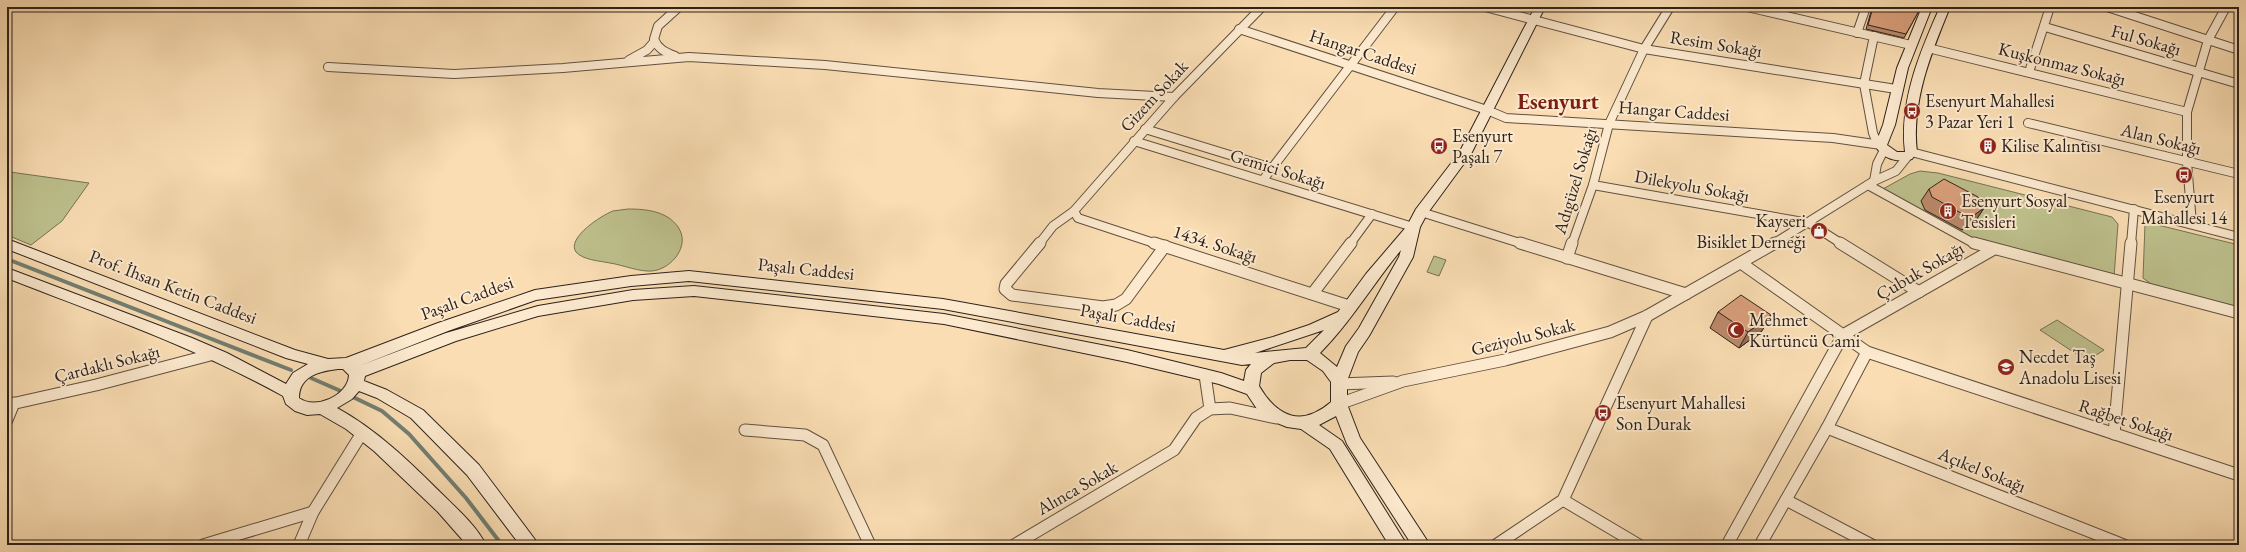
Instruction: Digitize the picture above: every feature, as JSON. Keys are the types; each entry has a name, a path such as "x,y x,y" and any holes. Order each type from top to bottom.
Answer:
{"street":[{"path":"679,7 667,14 654,33 654,42 663,52 674,56 825,65 1090,92 1174,97"},
{"name":"Gizem Sokak","path":"1165,246 1126,299 1116,306 1103,307 1009,294 1005,289 1006,284 1053,226 1074,211 1174,97 1262,7"},
{"path":"1263,180 1396,7"},
{"name":"Resim Sokağı","path":"1485,7 1644,49 1896,89"},
{"path":"1310,354 1327,337 1371,277 1413,227 1422,212 1465,154 1540,7"},
{"name":"Adıgüzel Sokağı","path":"1567,258 1592,185 1609,124 1644,49 1670,7"},
{"path":"1747,7 1911,45"},
{"path":"1857,33 1866,7"},
{"path":"1927,7 1911,45 1896,89 1888,134 1871,183 1978,245 2239,314"},
{"path":"1910,153 1908,140 1914,90 1928,48 1945,7"},
{"path":"2029,72 2045,27 2050,7"},
{"path":"2107,7 2239,50"},
{"path":"2192,224 2187,162 2186,112 2208,40 2226,7"},
{"name":"Ful Sokağı","path":"2045,27 2239,84"},
{"name":"Hangar Caddesi","path":"1239,29 1487,110 1506,118 1833,138 1883,145"},
{"path":"1874,36 1864,84 1875,138 1896,156 1910,153 2239,237"},
{"path":"622,63 636,57 654,42"},
{"name":"Kuşkonmaz Sokağı","path":"1928,48 2186,112"},
{"path":"328,67 454,74 689,57"},
{"name":"Alan Sokağı","path":"2028,123 2239,174"},
{"path":"1145,129 1272,168"},
{"name":"Gemici Sokağı","path":"1134,141 1413,227"},
{"name":"Geziyolu Sokak","path":"1403,381 1505,360 1610,332 1647,316 1809,223 1871,183 1896,171 1910,153"},
{"name":"Dilekyolu Sokağı","path":"1592,185 1809,223"},
{"path":"2114,434 2134,209"},
{"name":"1434. Sokağı","path":"1074,211 1078,218 1313,293 1346,311"},
{"path":"1422,212 1686,294"},
{"path":"1313,293 1372,214"},
{"path":"1809,223 1919,292"},
{"path":"1413,227 1406,257 1364,332 1351,350 1339,383 1339,404 1353,440 1421,545"},
{"name":"Prof. İhsan Ketin Caddesi","path":"7,244 291,354 326,364"},
{"name":"Çubuk Sokağı","path":"1843,335 1994,249"},
{"name":"Rağbet Sokağı","path":"1741,263 1867,352 2239,475"},
{"path":"7,273 180,339 257,374 290,393"},
{"name":"Paşalı Caddesi","path":"353,374 443,327 535,295 631,281 689,276 943,304 1242,359 1270,358"},
{"name":"Paşalı Caddesi","path":"353,374 451,337 538,311 633,295 694,291 944,319 1127,356 1204,375 1253,390"},
{"path":"1218,355 1270,345 1316,329 1346,311"},
{"path":"1496,545 1563,500 1647,316"},
{"path":"1727,545 1843,335"},
{"path":"1760,545 1827,428 1867,352"},
{"name":"Çardaklı Sokağı","path":"10,404 96,386 214,354"},
{"path":"1280,419 1263,406 1251,387 1254,370 1270,358 1290,354 1310,354 1328,367 1339,383"},
{"path":"353,374 350,392 333,403 307,409 298,406 291,400 291,386 299,376 309,370 326,364 353,374 382,394 417,414 473,470 530,545"},
{"path":"1204,375 1210,409 1230,408 1280,419 1303,422 1315,421 1325,416 1339,404 1403,381"},
{"path":"1339,383 1403,381"},
{"path":"7,420 10,404"},
{"path":"321,407 338,416 390,454 466,530 477,545"},
{"name":"Alınca Sokak","path":"1014,545 1158,461 1174,450 1196,418 1210,409"},
{"path":"1303,422 1336,445 1398,545"},
{"name":"Açıkel Sokağı","path":"1827,428 2124,545"},
{"path":"745,430 806,435 823,445 870,545"},
{"path":"299,545 313,512 362,433"},
{"path":"1563,500 1639,545"},
{"path":"1786,500 1872,545"},
{"path":"203,545 313,512"}],"green space":[{"path":"1920,171 1938,173 2112,217 2118,224 2114,277 1979,243 1881,190 1910,174"},
{"path":"10,172 89,183 62,221 31,245 7,235 7,174"},
{"path":"628,209 649,210 662,214 668,217 678,227 682,241 681,248 672,261 666,266 652,271 642,270 597,261 583,257 576,252 574,246 576,240 580,234 594,222 613,211"},
{"path":"2145,224 2154,224 2239,245 2239,308 2154,286 2143,278"},
{"path":"1434,256 1446,260 1439,276 1427,272"},
{"path":"2057,320 2104,350 2087,361 2040,330"}],"building":[{"path":"1873,7 1921,7 1906,34 1868,25"},
{"path":"1944,179 1978,197 1984,208 1970,218 1932,197 1929,189"},
{"path":"1741,295 1771,315 1748,332 1718,312"}],"waterway":[{"path":"7,259 291,370"},
{"path":"311,378 343,392"},
{"path":"355,398 382,411 409,434 466,498 502,545"}],"place":[{"name":"Esenyurt Mahallesi 3 Pazar Yeri 1","path":"1912,111"},
{"name":"Esenyurt Paşalı 7","path":"1439,146"},
{"name":"Kilise Kalıntısı","path":"1988,146"},
{"name":"Esenyurt Mahallesi 14","path":"2184,175"},
{"name":"Esenyurt Sosyal Tesisleri","path":"1948,211"},
{"name":"Kayseri Bisiklet Derneği","path":"1819,231"},
{"name":"Mehmet Kürtüncü Cami","path":"1736,330"},
{"name":"Necdet Taş Anadolu Lisesi","path":"2006,367"},
{"name":"Esenyurt Mahallesi Son Durak","path":"1603,413"}],"district":[{"name":"Esenyurt","path":"1558,101"}]}
